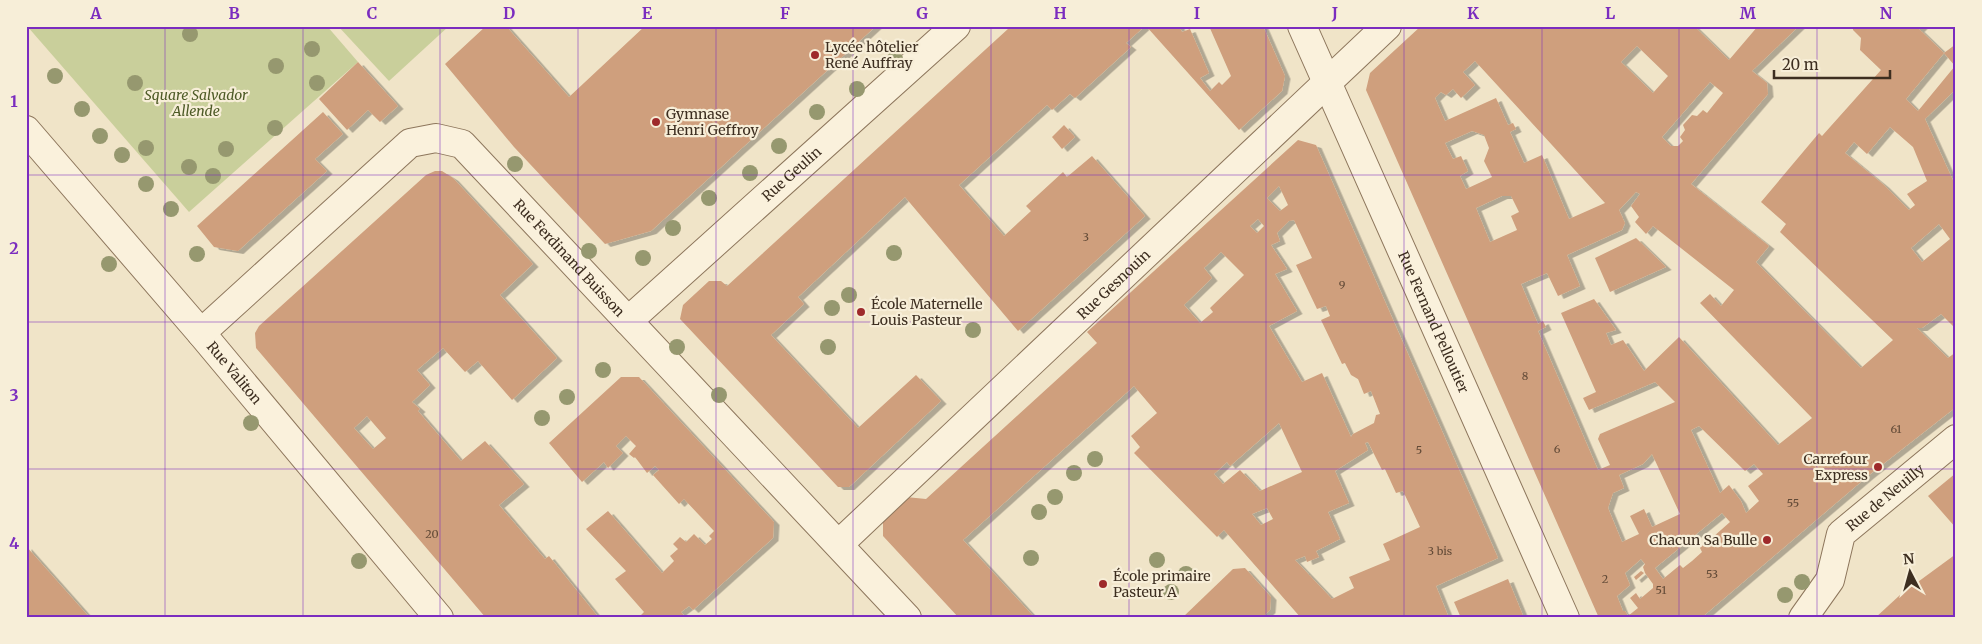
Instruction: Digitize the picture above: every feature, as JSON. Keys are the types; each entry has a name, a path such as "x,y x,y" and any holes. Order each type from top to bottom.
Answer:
{"street":[{"name":"Rue Geulin","path":"628,321 956,26"},
{"name":"Rue Fernand Pelloutier","path":"1302,26 1566,618"},
{"name":"Rue Gesnouin","path":"839,544 1387,26"},
{"name":"Rue Valiton","path":"26,130 201,333 439,618"},
{"name":"Rue Ferdinand Buisson","path":"201,333 410,144 436,138 462,144 907,618"},
{"name":"Rue de Neuilly","path":"1803,618 1830,580 1841,534 1956,439"}],"green space":[{"name":"Square Salvador Allende","path":"27,26 327,26 358,62 189,212"},
{"path":"338,26 449,26 389,81"}],"building":[{"name":"Gymnase Henri Geffroy","path":"486,26 506,26 569,97 645,26 876,26 651,231 605,244 514,147 445,64"},
{"path":"1007,26 1145,26 1126,43 1131,47 1075,98 1070,94 1052,110 1047,105 959,185 1004,236 1031,211 1026,206 1063,172 1067,177 1092,156 1145,216 1018,331 905,197 798,297 804,304 771,335 858,428 916,375 941,401 849,487 838,487 680,319 683,305 709,281 721,281 727,286 1009,28"},
{"path":"1146,26 1179,26 1182,32 1190,29 1209,73 1200,78 1210,91 1219,82 1222,85 1231,76 1209,26 1263,26 1285,76 1282,91 1239,130"},
{"path":"1421,26 1694,26 1729,60 1758,26 1799,26 1752,71 1767,83 1768,94 1691,184 1769,246 1756,262 1861,368 1893,340 1780,232 1786,224 1761,202 1819,133 1822,136 1881,70 1860,50 1861,38 1853,30 1853,26 1922,26 1919,29 1944,53 1956,44 1956,89 1925,119 1956,187 1956,329 1941,314 1922,328 1917,328 1948,358 1956,352 1956,407 1869,475 1701,618 1599,618 1366,90 1370,73","holes":["1637,46 1668,76 1653,93 1621,62","1944,53 1955,66 1918,111 1906,99","1475,61 1605,203 1569,219 1542,155 1524,163 1510,132 1516,129 1513,123 1508,125 1496,98 1445,121 1435,98 1441,92 1446,95 1453,89 1461,98 1475,85 1463,72","1710,82 1723,93 1707,113 1703,110 1697,116 1692,115 1683,125 1685,130 1680,137 1683,141 1678,146 1671,146 1662,137","1890,127 1913,147 1927,181 1907,194 1915,205 1909,210 1884,185 1845,153 1854,142 1867,154","1472,131 1484,135 1489,148 1484,161 1492,177 1466,189 1460,176 1468,171 1461,156 1453,159 1445,143","1636,192 1640,194 1631,206 1639,217 1635,222 1646,234 1653,226 1734,290 1721,306 1710,294 1700,303 1812,418 1778,445 1679,337 1644,371 1623,340 1611,345 1606,333 1616,330 1594,299 1561,313 1596,392 1583,398 1589,410 1655,382 1675,402 1600,434 1598,439 1610,465 1598,470 1538,331 1546,327 1543,321 1538,324 1521,284 1547,273 1558,296 1580,286 1567,255 1622,230 1625,223 1619,210","1502,196 1511,196 1519,212 1511,216 1517,230 1490,242 1476,208","1939,224 1950,239 1922,262 1911,248","1699,426 1745,471 1754,464 1763,474 1748,486 1759,501 1746,513 1741,501 1729,485 1720,493 1691,430","1652,454 1680,514 1652,527 1644,509 1630,516 1639,534 1622,542 1608,508 1613,493 1624,488 1619,475 1643,464","1722,513 1730,522 1713,537 1715,540 1706,547 1703,544 1700,548 1702,552 1692,561 1683,568 1680,565 1663,579 1655,568","1641,559 1645,564 1643,567 1653,584 1653,588 1640,599 1636,593 1630,598 1638,608 1628,616 1623,611 1617,596 1630,585 1625,573"]},
{"path":"358,62 398,106 380,122 368,110 347,130 319,99"},
{"path":"323,112 343,134 315,159 327,171 238,251 214,247 197,226"},
{"path":"1064,125 1075,137 1062,149 1052,137"},
{"path":"1298,140 1316,145 1498,558 1436,586 1449,618 1301,618 1224,530 1217,537 1134,453 1140,447 1131,436 1157,413 1134,386 963,540 1035,618 959,618 883,536 883,518 906,497 926,499 1097,343 1087,332","holes":["1279,186 1288,205 1280,211 1267,198","1258,219 1264,226 1257,233 1250,226","1294,220 1312,258 1296,265 1317,309 1326,306 1330,316 1321,320 1342,364 1345,363 1351,375 1358,379 1364,394 1371,391 1380,414 1376,415 1374,423 1353,434 1351,437 1322,373 1302,382 1269,326 1297,311 1275,274 1287,269 1271,245 1280,241 1277,233 1289,221","1221,252 1244,275 1210,308 1213,312 1200,323 1184,305 1212,278 1204,268","1279,423 1302,472 1260,491 1240,470 1223,484 1214,474 1227,462 1230,466","1368,442 1382,470 1385,469 1396,493 1403,491 1420,527 1383,544 1390,560 1349,577 1354,588 1332,599 1295,560 1305,556 1307,562 1319,557 1316,551 1340,539 1328,512 1349,503 1335,471 1368,450 1365,443","1267,508 1273,519 1261,525 1252,514"]},
{"path":"435,171 442,171 453,178 533,264 500,295 557,358 512,400 478,361 465,372 443,348 417,370 430,385 412,402 420,409 418,411 461,461 485,441 524,484 499,505 545,559 549,556 599,618 486,618 256,348 255,333 259,326 426,175","holes":["367,416 386,438 373,449 354,428"]},
{"path":"1636,238 1666,267 1610,292 1595,258"},
{"path":"621,377 639,377 774,522 773,538 693,610 689,606 681,612 686,618 638,618 644,612 615,579 626,571 586,529 608,511 662,573 674,561 670,556 678,549 673,544 680,537 686,542 694,534 705,545 712,539 709,536 714,531 684,499 679,504 653,475 659,470 655,466 647,473 635,457 629,454 636,446 626,436 616,446 623,453 608,468 604,462 582,482 549,443"},
{"path":"1956,473 1956,528 1928,496"},
{"path":"26,546 90,618 26,618"},
{"path":"1956,554 1956,618 1875,618 1900,595"},
{"path":"1245,568 1271,597 1270,610 1262,618 1182,618 1233,569"},
{"path":"1641,571 1644,573 1636,580 1634,577"},
{"path":"1508,579 1524,618 1461,618 1454,602"}],"place":[{"name":"Lycée hôtelier René Auffray","path":"815,55"},
{"name":"Gymnase Henri Geffroy","path":"656,122"},
{"name":"École Maternelle Louis Pasteur","path":"861,312"},
{"name":"Carrefour Express","path":"1878,467"},
{"name":"Chacun Sa Bulle","path":"1767,540"},
{"name":"École primaire Pasteur A","path":"1103,584"}]}
